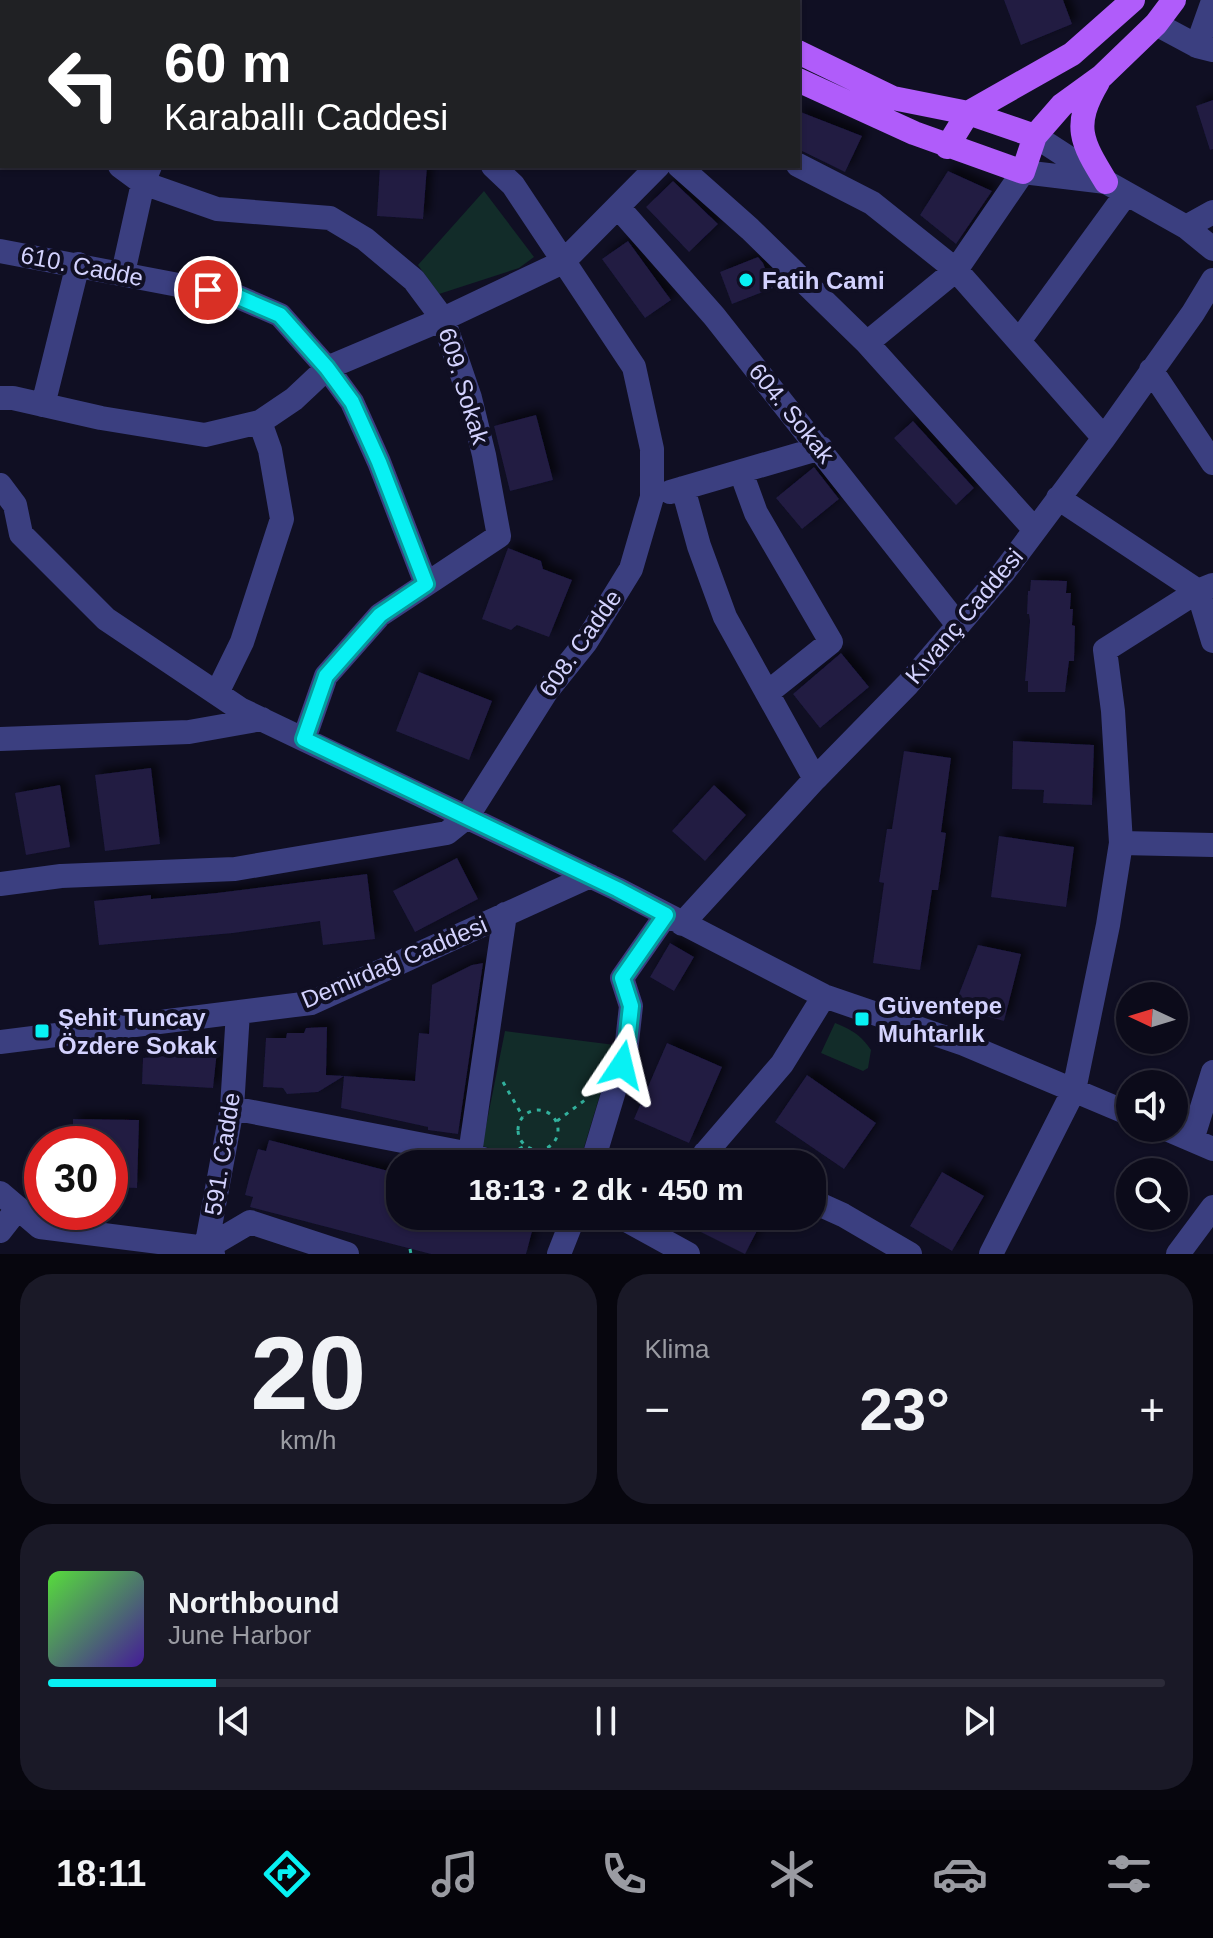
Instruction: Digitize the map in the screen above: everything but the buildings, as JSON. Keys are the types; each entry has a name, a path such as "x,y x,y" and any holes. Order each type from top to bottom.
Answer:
{"main road":[{"path":"947,147 968,113 1072,54 1133,0"},
{"path":"800,86 947,147 1023,172 1035,136 1062,105 1102,76 1156,24 1174,0"},
{"path":"800,53 893,98 968,113 1035,136"},
{"path":"1102,76 1084,107 1082,127 1087,151 1116,188"}],"street":[{"path":"1156,24 1205,48 1213,1"},
{"path":"1035,136 1116,188 1186,227 1213,249"},
{"path":"800,166 872,203 956,270 1104,438"},
{"name":"609. Sokak","path":"126,168 146,174 217,209 330,218 365,239 414,280 443,319 474,412 499,536 380,615 326,676 304,739"},
{"name":"608. Cadde","path":"467,817 546,692 586,642 631,569 652,497 652,449 634,367 513,185 495,168"},
{"path":"0,398 205,435 260,422 294,399 327,368 443,319 563,262 656,168"},
{"path":"681,168 750,229 867,343 1035,530"},
{"path":"867,343 956,270 1023,172 1116,188"},
{"path":"123,273 146,174"},
{"path":"1019,341 1116,188"},
{"name":"604. Sokak","path":"618,207 714,316 958,625"},
{"path":"1186,227 1213,212"},
{"name":"610. Cadde","path":"0,251 236,296 280,315 327,368 352,402 379,462 426,584"},
{"path":"43,405 78,264"},
{"name":"Kıvanç Caddesi","path":"619,1077 626,1051 631,1006 622,978 674,920 908,684 958,625 1104,438 1213,280"},
{"path":"1151,370 1213,463"},
{"path":"217,693 242,642 282,519 270,450 260,422"},
{"path":"652,497 821,448"},
{"path":"741,472 756,513 831,642 767,693"},
{"path":"0,485 15,505 11,536 106,619 262,719 590,876 824,996 964,1044 1116,1108"},
{"path":"683,488 699,546 725,617 815,779"},
{"path":"1058,498 1205,588 1213,641"},
{"path":"991,1254 1074,1090 1108,925 1121,843 1113,711 1105,650 1205,588"},
{"path":"0,739 189,732 262,719"},
{"path":"0,884 61,876 235,869 447,833 467,817"},
{"path":"1121,843 1213,845"},
{"name":"Demirdağ Caddesi","path":"0,1042 311,1003 590,876"},
{"path":"471,1150 505,914"},
{"path":"709,1150 782,1064 824,996"},
{"name":"591. Cadde","path":"209,1251 232,1108 238,1012"},
{"path":"1202,1144 1213,1072"},
{"path":"596,1150 619,1077"},
{"path":"232,1108 449,1150"},
{"path":"0,1231 9,1200 40,1227 209,1251 250,1222 347,1254"},
{"path":"826,1207 910,1254"},
{"path":"1178,1254 1213,1207"},
{"path":"559,1254 568,1230"},
{"path":"657,1230 688,1254"}],"path":[{"path":"485,1052 523,1117"},
{"path":"556,1121 619,1077"},
{"path":"540,1110 556,1121 556,1139 548,1147 536,1150 525,1146 518,1135 519,1122 534,1111 540,1110"}],"green space":[{"path":"484,191 534,257 519,268 439,294 418,265"},
{"path":"835,1023 856,1034 871,1050 868,1068 863,1071 821,1053"},
{"path":"505,1031 615,1045 583,1150 495,1150 482,1146"}],"place":[{"name":"Fatih Cami","path":"746,280"},
{"name":"Güventepe Muhtarlık","path":"862,1019"},
{"name":"Şehit Tuncay Özdere Sokak","path":"42,1031"}],"route":[{"path":"208,290 236,296 280,315 327,368 352,402 379,462 426,584 380,615 326,676 304,739 666,915 622,978 631,1006 622,1065"}]}
